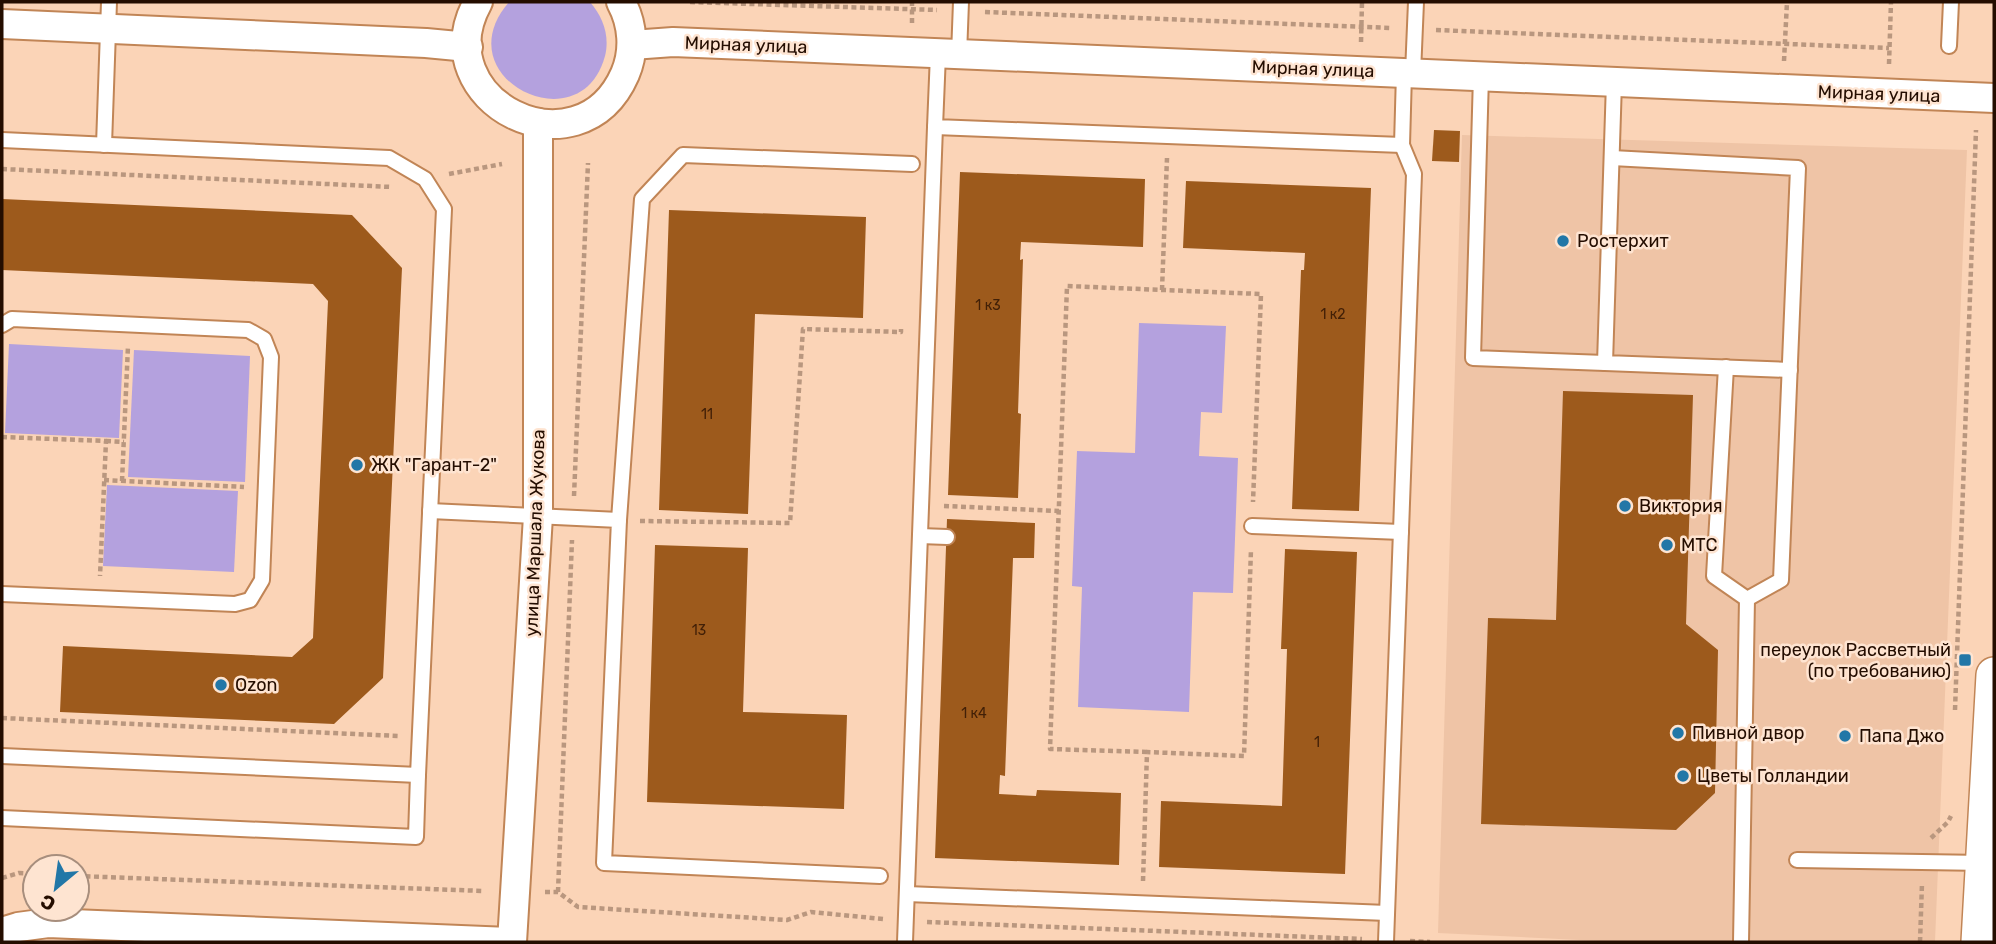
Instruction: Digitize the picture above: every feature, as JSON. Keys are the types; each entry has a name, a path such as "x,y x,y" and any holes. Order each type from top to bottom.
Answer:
{"street":[{"path":"478,2 469,23 468,47 475,78 489,98 508,113 538,124 570,121 586,116 599,108 621,83 632,45 629,21 621,2"},
{"path":"2,24 108,15 468,47"},
{"name":"Мирная улица","path":"632,45 673,43 1994,98"},
{"name":"улица Маршала Жукова","path":"512,942 538,516 538,124"},
{"path":"1979,942 1994,675"},
{"path":"2,932 48,923 512,942"}],"lane":[{"path":"1386,941 1414,174 1402,145 1416,2"},
{"path":"1950,46 1951,2"},
{"path":"905,942 935,127 948,54 961,6"},
{"path":"104,145 108,15"},
{"path":"1481,76 1473,359 1790,370"},
{"path":"1605,363 1614,82"},
{"path":"935,127 1402,145"},
{"path":"2,140 389,158 425,179 444,209 416,837 2,818"},
{"path":"880,876 604,863 619,520 642,199 683,155 912,164"},
{"path":"1612,158 1798,168 1781,580 1747,599"},
{"path":"2,325 12,319 248,330 264,339 271,357 262,580 250,600 235,604 2,594"},
{"path":"1726,367 1714,576 1747,599"},
{"path":"430,511 619,520"},
{"path":"1252,526 1401,532"},
{"path":"920,536 947,537"},
{"path":"1741,942 1747,599"},
{"path":"2,756 418,775"},
{"path":"1797,860 1984,863"},
{"path":"907,894 1387,913"}],"path":[{"path":"690,2 961,6 1361,27 1889,48"},
{"path":"1359,71 1362,2"},
{"path":"1783,90 1787,2"},
{"path":"1955,717 1976,130"},
{"path":"1162,290 1167,136"},
{"path":"425,179 502,164"},
{"path":"2,169 397,187"},
{"path":"1067,286 1162,290 1261,294 1244,756 1050,749 1067,286"},
{"path":"619,520 790,523 803,328 901,332 902,319"},
{"path":"122,481 129,325"},
{"path":"2,437 124,442"},
{"path":"99,598 106,441"},
{"path":"104,480 266,488"},
{"path":"921,505 1059,511"},
{"path":"2,718 420,737"},
{"path":"1142,903 1147,752"},
{"path":"1920,942 1923,853 1931,838 1948,822 1951,815"},
{"path":"2,878 21,873"},
{"path":"91,876 558,892 578,907 788,920 811,912 906,921 1430,942"}],"shaded area":[{"path":"509,2 590,2 602,20 607,41 605,56 591,83 571,96 547,99 523,91 504,76 493,55 493,30"},
{"path":"1462,135 1967,150 1935,942 1620,942 1438,933"},
{"path":"1139,323 1226,326 1222,413 1201,412 1199,456 1238,458 1233,593 1193,592 1189,712 1078,707 1082,587 1072,586 1077,451 1135,453"},
{"path":"9,344 123,350 119,438 5,433"},
{"path":"134,350 250,356 245,482 128,477"},
{"path":"107,485 238,491 234,572 103,566"}],"building":[{"path":"1434,130 1460,131 1459,162 1432,161"},
{"path":"960,172 1145,179 1143,247 1021,242 1020,260 1023,259 1018,498 948,495"},
{"path":"1186,181 1371,188 1359,511 1292,509 1301,270 1304,270 1305,253 1183,248"},
{"name":"ЖК \"Гарант-2\"","path":"2,199 352,215 402,268 383,678 334,724 60,712 63,646 292,657 313,638 328,301 313,284 2,270"},
{"path":"669,210 866,217 863,318 755,314 748,514 659,510"},
{"name":"Виктория","path":"1563,391 1693,395 1686,624 1718,650 1715,793 1676,830 1481,824 1488,618 1556,620"},
{"path":"947,519 1035,523 1034,558 1013,558 1005,776 1000,775 999,794 1036,796 1037,790 1121,793 1119,865 935,858"},
{"path":"655,545 748,548 743,712 847,715 844,809 647,802"},
{"path":"1285,549 1357,552 1345,874 1159,867 1161,801 1282,806 1287,649 1281,649"}],"place":[{"name":"Ростерхит","path":"1563,241"},
{"name":"ЖК \"Гарант-2\"","path":"357,465"},
{"name":"Виктория","path":"1625,506"},
{"name":"MTC","path":"1667,545"},
{"name":"переулок Рассветный (по требованию)","path":"1965,660"},
{"name":"Ozon","path":"221,685"},
{"name":"Пивной двор","path":"1678,733"},
{"name":"Папа Джо","path":"1845,736"},
{"name":"Цветы Голландии","path":"1683,776"}]}
